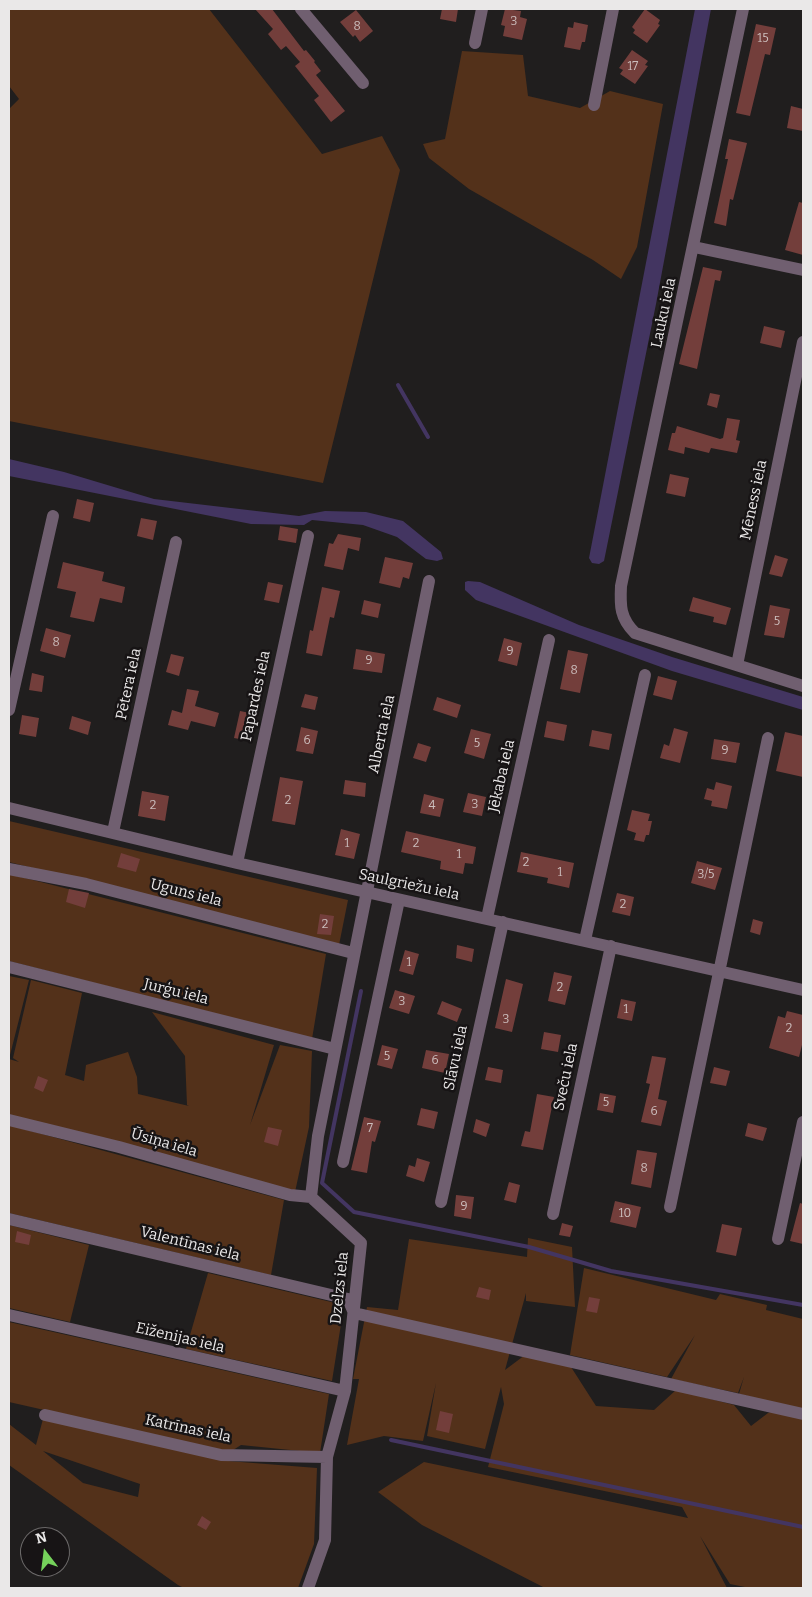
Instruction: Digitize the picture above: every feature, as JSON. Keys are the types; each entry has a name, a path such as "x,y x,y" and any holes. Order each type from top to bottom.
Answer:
{"street":[{"path":"301,9 363,83"},
{"path":"475,43 482,9"},
{"path":"594,105 613,9"},
{"name":"Lauku iela","path":"737,665 635,632 625,623 620,606 621,586 744,9"},
{"path":"694,247 803,270"},
{"name":"Mēness iela","path":"737,665 803,342"},
{"path":"9,710 52,516"},
{"name":"Papardes iela","path":"237,863 308,536"},
{"name":"Pētera iela","path":"113,832 176,542"},
{"name":"Alberta iela","path":"366,892 429,581"},
{"name":"Jēkaba iela","path":"487,918 550,640"},
{"path":"737,665 803,686"},
{"path":"585,940 645,675"},
{"path":"670,1207 768,738"},
{"name":"Saulgriežu iela","path":"9,808 237,863 803,990"},
{"name":"Uguns iela","path":"9,869 86,884 353,953"},
{"path":"311,1197 318,1136 366,892"},
{"path":"343,1162 399,900"},
{"name":"Slāvu iela","path":"441,1202 503,922"},
{"name":"Sveču iela","path":"553,1214 611,946"},
{"name":"Jurģu iela","path":"9,967 335,1049"},
{"name":"Ūsiņa iela","path":"9,1120 119,1147 290,1195 311,1197"},
{"path":"778,1239 803,1122"},
{"name":"Dzelzs iela","path":"308,1588 325,1540 327,1457 345,1391 361,1244 311,1197"},
{"name":"Valentīnas iela","path":"9,1219 348,1299 354,1313"},
{"path":"354,1313 803,1414"},
{"name":"Eiženijas iela","path":"9,1315 345,1391"},
{"name":"Katrīnas iela","path":"45,1415 221,1455 327,1457"}],"shaded area":[{"path":"9,9 209,9 322,154 382,136 400,170 323,483 9,421 9,109 19,99 9,86"},
{"path":"695,9 711,9 656,304 604,561 599,564 592,563 589,558"},
{"path":"462,51 523,55 528,96 580,108 610,91 663,104 637,247 621,279 593,260 469,189 429,158 423,144 445,139"},
{"path":"9,459 64,472 154,499 299,516 325,511 366,512 403,521 441,552 443,559 437,561 426,559 397,537 363,525 312,520 304,525 251,524 9,476"},
{"path":"465,582 480,582 579,625 672,657 803,697 803,710 672,671 476,600 465,590"},
{"path":"9,821 348,900 339,945 9,862"},
{"path":"9,874 326,954 312,1039 9,961"},
{"path":"9,976 29,980 9,1059"},
{"path":"31,980 82,993 65,1075 84,1081 86,1065 128,1052 137,1077 138,1094 189,1106 187,1105 185,1056 152,1012 274,1045 250,1125 280,1045 312,1051 309,1127 295,1192 9,1116 9,1059 19,1062 13,1058"},
{"path":"9,1125 284,1200 271,1275 9,1213"},
{"path":"9,1225 89,1245 70,1322 9,1308"},
{"path":"528,1238 572,1247 575,1307 526,1301 526,1293 505,1370 529,1352 571,1367 596,1406 654,1410 676,1390 734,1405 751,1426 768,1413 787,1406 739,1394 744,1377 738,1393 671,1379 695,1335 667,1377 570,1355 584,1268 716,1300 720,1294 767,1305 766,1310 803,1319 803,1588 750,1588 730,1584 700,1536 727,1588 545,1588 422,1525 378,1492 424,1462 688,1518 682,1507 488,1467 504,1404 501,1387 485,1449 427,1436 436,1383 423,1441 384,1436 347,1445 359,1379 353,1379 367,1307 398,1310 409,1239 527,1257"},
{"path":"208,1273 344,1305 332,1381 186,1349"},
{"path":"9,1322 329,1394 320,1453 241,1445 230,1452 9,1402"},
{"path":"43,1419 228,1461 317,1468 314,1544 298,1588 184,1588 178,1585 9,1465 9,1424 36,1445","holes":["43,1451 140,1484 138,1497 83,1483"]}],"building":[{"path":"255,9 272,9 304,51 306,50 315,61 321,71 316,75 345,111 331,122 314,100 319,96 295,66 300,62 286,46 281,50 268,34 273,29"},
{"path":"442,9 458,9 456,22 440,19"},
{"path":"505,9 521,11 520,17 527,19 522,40 503,36 505,26 501,25"},
{"path":"645,9 660,20 658,24 660,25 647,43 633,33 635,30 632,27"},
{"path":"356,10 373,31 360,42 340,22"},
{"path":"574,22 588,25 585,42 582,42 580,50 564,47 568,27 573,28"},
{"path":"756,24 776,28 770,55 765,54 750,116 736,113"},
{"path":"632,50 648,61 645,65 648,66 635,84 620,74 623,70 619,68"},
{"path":"791,106 803,109 803,131 787,128"},
{"path":"729,139 747,143 733,200 730,199 726,226 714,223 728,159 725,159"},
{"path":"799,202 803,203 803,255 785,250"},
{"path":"703,267 722,271 720,281 715,280 697,369 679,364"},
{"path":"764,326 785,331 781,348 760,343"},
{"path":"710,393 720,395 717,408 707,405"},
{"path":"727,418 740,420 736,440 740,441 737,453 711,448 709,453 685,447 684,454 668,450 672,433 675,433 677,426 720,439 723,438"},
{"path":"670,474 689,478 685,497 666,493"},
{"path":"77,499 94,503 90,522 73,518"},
{"path":"141,518 157,521 153,540 137,536"},
{"path":"280,526 298,529 296,543 278,540"},
{"path":"338,534 361,538 359,551 348,548 343,570 324,566 329,543 333,544"},
{"path":"775,555 788,559 782,577 769,574"},
{"path":"385,557 413,563 409,579 403,577 400,588 379,583"},
{"path":"63,562 104,572 102,581 125,587 122,603 100,598 94,622 70,617 76,592 57,588"},
{"path":"268,582 283,585 279,603 264,600"},
{"path":"322,587 340,591 334,618 330,617 322,656 306,653 310,630 313,631"},
{"path":"693,597 731,608 726,625 713,622 714,617 689,611"},
{"path":"364,600 381,604 378,618 361,614"},
{"path":"770,605 790,609 784,638 764,635"},
{"path":"46,628 71,635 65,658 40,651"},
{"path":"504,638 522,643 517,666 498,661"},
{"path":"356,649 385,654 382,673 353,669"},
{"path":"568,650 588,654 580,693 560,689"},
{"path":"171,654 184,657 179,676 166,672"},
{"path":"32,673 44,676 42,692 29,690"},
{"path":"658,676 677,681 672,700 653,695"},
{"path":"187,689 199,691 195,706 219,713 215,727 191,721 188,730 168,725 172,710 182,713"},
{"path":"305,694 318,697 315,710 301,707"},
{"path":"437,697 461,705 457,718 433,710"},
{"path":"240,711 255,714 250,741 234,738"},
{"path":"22,715 39,718 36,737 19,734"},
{"path":"72,716 91,722 88,735 69,729"},
{"path":"547,721 567,725 564,741 544,737"},
{"path":"301,727 318,731 313,754 296,751"},
{"path":"674,728 688,732 680,763 660,758 664,744 669,746"},
{"path":"471,729 491,734 484,759 464,753"},
{"path":"592,730 612,734 609,750 589,746"},
{"path":"785,732 803,736 803,777 776,771"},
{"path":"714,739 740,743 736,763 711,759"},
{"path":"418,743 431,747 426,762 413,758"},
{"path":"280,777 303,781 295,825 272,821"},
{"path":"345,780 366,783 365,797 343,794"},
{"path":"716,782 732,786 727,809 711,806 712,801 704,799 707,788 714,790"},
{"path":"142,791 169,796 165,821 138,816"},
{"path":"468,793 486,797 482,816 463,812"},
{"path":"424,794 444,799 440,817 420,813"},
{"path":"632,810 650,814 648,821 652,821 649,835 646,835 644,842 634,840 636,833 627,830"},
{"path":"341,829 360,834 354,859 335,855"},
{"path":"406,831 476,847 473,864 465,863 463,874 440,869 441,861 401,852"},
{"path":"521,852 574,863 569,888 547,883 548,878 517,872"},
{"path":"121,853 140,859 136,872 117,867"},
{"path":"697,861 722,868 715,890 691,883"},
{"path":"69,889 89,893 85,908 66,902"},
{"path":"617,893 634,897 630,916 612,912"},
{"path":"320,914 334,916 331,935 317,934"},
{"path":"753,919 763,922 760,935 750,932"},
{"path":"457,945 474,949 472,962 456,958"},
{"path":"405,950 419,954 413,975 399,971"},
{"path":"554,972 572,976 565,1005 548,1001"},
{"path":"506,979 523,984 512,1032 495,1028"},
{"path":"395,990 415,996 409,1014 389,1008"},
{"path":"621,999 636,1002 632,1021 617,1018"},
{"path":"442,1001 462,1009 457,1022 437,1014"},
{"path":"787,1011 803,1015 803,1041 799,1057 769,1048 778,1016 785,1018"},
{"path":"544,1032 561,1035 558,1052 541,1049"},
{"path":"382,1045 398,1049 392,1069 377,1065"},
{"path":"426,1050 449,1054 445,1073 422,1068"},
{"path":"652,1056 666,1058 658,1099 667,1101 661,1126 641,1122 650,1084 646,1083"},
{"path":"488,1067 503,1070 501,1083 485,1080"},
{"path":"714,1067 730,1071 726,1086 710,1083"},
{"path":"38,1076 48,1080 43,1092 34,1088"},
{"path":"600,1093 616,1096 613,1113 597,1110"},
{"path":"537,1094 554,1097 543,1150 521,1146 525,1131 530,1132"},
{"path":"421,1108 438,1112 434,1129 417,1125"},
{"path":"364,1117 381,1121 375,1142 372,1141 367,1173 351,1170"},
{"path":"476,1119 490,1124 486,1137 473,1132"},
{"path":"748,1123 767,1128 763,1141 745,1136"},
{"path":"268,1127 282,1130 278,1146 264,1142"},
{"path":"637,1150 657,1153 651,1188 631,1184"},
{"path":"417,1158 430,1162 424,1182 406,1176 409,1165 415,1167"},
{"path":"509,1182 520,1185 516,1203 504,1200"},
{"path":"456,1195 474,1197 471,1219 454,1216"},
{"path":"615,1201 641,1207 636,1228 610,1222"},
{"path":"800,1203 803,1204 803,1244 790,1241"},
{"path":"562,1223 573,1226 570,1237 559,1235"},
{"path":"722,1224 742,1228 736,1256 716,1252"},
{"path":"17,1231 31,1235 29,1245 15,1242"},
{"path":"479,1287 491,1290 489,1300 476,1297"},
{"path":"589,1297 600,1299 597,1313 586,1311"},
{"path":"440,1411 453,1414 449,1433 436,1430"},
{"path":"202,1516 211,1522 206,1530 197,1525"}],"waterway":[{"path":"398,385 428,437"},
{"path":"361,991 322,1183 354,1212 529,1247 611,1271 803,1305"},
{"path":"391,1440 803,1527"}]}
